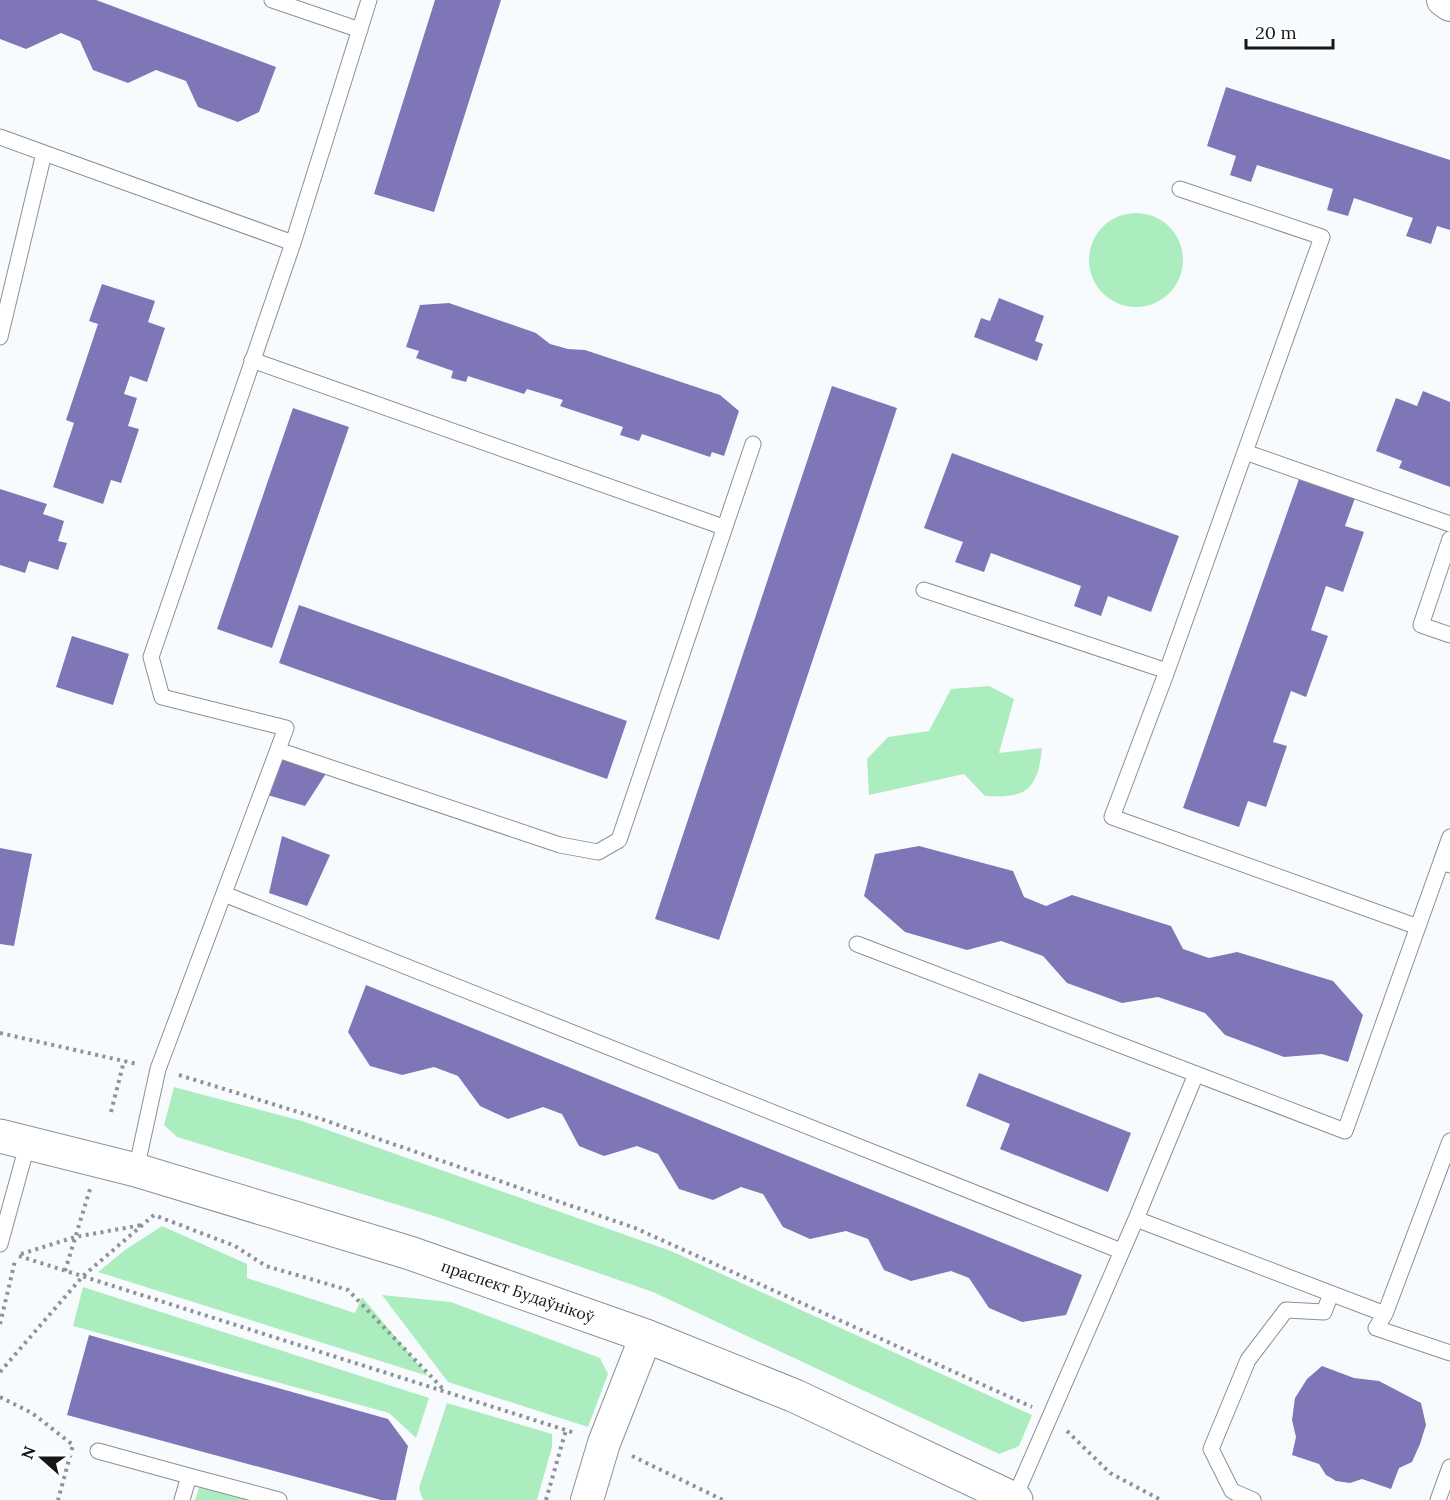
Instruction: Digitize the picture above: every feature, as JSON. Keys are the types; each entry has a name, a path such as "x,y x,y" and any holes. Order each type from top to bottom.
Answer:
{"main road":[{"name":"праспект Будаўнікоў","path":"14,1139 136,1170 410,1253 646,1336 795,1396 1015,1499"}],"street":[{"path":"1443,0 1450,5"},
{"path":"587,1500 604,1443 646,1336"}],"lane":[{"path":"272,0 360,30"},
{"path":"136,1170 158,1069 286,728 162,697 151,657 293,243 369,0"},
{"path":"0,136 293,243"},
{"path":"0,337 44,153"},
{"path":"1180,189 1322,237 1167,671 1112,817 1418,927"},
{"path":"252,360 723,527"},
{"path":"278,750 560,845 598,852 619,840 723,527 753,444"},
{"path":"1245,452 1450,524"},
{"path":"1450,539 1421,625 1450,635"},
{"path":"924,590 1167,671"},
{"path":"857,945 1345,1131 1418,927 1446,863 1450,837"},
{"path":"224,894 1121,1251"},
{"path":"1015,1499 1196,1074"},
{"path":"1,1236 14,1139"},
{"path":"1450,1141 1385,1314 1376,1328 1450,1353"},
{"path":"1136,1219 1385,1314"},
{"path":"1253,1500 1232,1491 1212,1449 1248,1360 1280,1318 1287,1310 1324,1312 1331,1294"},
{"path":"98,1451 279,1500"},
{"path":"1438,1500 1450,1467"},
{"path":"182,1500 189,1476"}],"path":[{"path":"0,1033 158,1069 321,1119 635,1228 1052,1416 1110,1473 1161,1500"},
{"path":"111,1112 124,1061"},
{"path":"65,1271 90,1189"},
{"path":"0,1372 83,1276 154,1215 235,1246 266,1266 348,1290 446,1392"},
{"path":"16,1255 75,1237 144,1225"},
{"path":"16,1255 604,1443 723,1500"},
{"path":"0,1324 16,1255"},
{"path":"0,1397 32,1413 73,1445 57,1500"},
{"path":"546,1500 566,1430"}],"green space":[{"path":"1136,213 1154,217 1169,227 1179,242 1183,260 1179,278 1169,293 1154,303 1136,307 1118,303 1103,293 1093,278 1089,260 1093,242 1103,227 1118,217"},
{"path":"989,686 1014,699 999,753 1042,748 1037,773 1028,788 1011,796 985,796 964,774 869,795 867,759 888,737 929,731 951,689"},
{"path":"174,1087 302,1121 671,1251 1032,1415 1019,1446 999,1454 653,1292 437,1217 177,1137 164,1125"},
{"path":"162,1226 247,1264 247,1278 355,1313 362,1297 428,1376 98,1272 125,1250"},
{"path":"83,1287 429,1398 416,1438 389,1413 73,1326"},
{"path":"382,1295 451,1302 600,1358 608,1374 588,1427 448,1382"},
{"path":"447,1403 552,1434 552,1447 537,1500 423,1500 419,1488"},
{"path":"201,1482 258,1500 195,1500"}],"building":[{"path":"0,0 96,0 276,67 259,112 238,122 198,107 186,81 156,70 128,83 93,70 80,41 61,33 26,49 0,39"},
{"path":"435,0 501,0 434,212 374,194"},
{"path":"1226,87 1450,160 1450,230 1437,226 1431,244 1406,236 1413,218 1354,198 1348,216 1327,210 1333,189 1257,165 1251,182 1230,175 1236,156 1207,146"},
{"path":"102,284 155,301 148,322 165,328 147,382 130,376 124,394 137,398 128,426 139,429 121,483 111,480 103,504 53,487 74,423 66,420 98,324 89,321"},
{"path":"999,298 1044,316 1035,341 1043,344 1037,361 974,337 981,318 990,321"},
{"path":"449,303 536,333 550,344 568,349 585,350 720,395 739,411 724,456 712,452 710,457 642,434 639,441 620,435 623,427 560,406 563,400 527,389 524,394 468,376 466,382 451,378 453,371 416,358 419,351 406,347 420,305"},
{"path":"832,386 897,408 719,940 655,919"},
{"path":"1423,391 1450,402 1450,487 1399,468 1402,461 1376,451 1396,398 1417,406"},
{"path":"293,408 349,427 272,648 217,629"},
{"path":"952,453 1179,536 1151,612 1108,596 1101,616 1074,606 1081,586 991,553 984,572 955,562 963,542 924,528"},
{"path":"1299,479 1355,498 1345,526 1364,532 1343,592 1326,586 1311,630 1328,636 1306,697 1291,691 1273,742 1287,746 1266,807 1248,801 1239,827 1183,808"},
{"path":"0,489 47,504 43,514 64,521 58,541 67,543 58,570 29,561 25,573 0,565"},
{"path":"299,605 627,721 607,779 279,663"},
{"path":"72,636 129,654 113,705 56,687"},
{"path":"278,755 327,772 305,806 264,794"},
{"path":"282,836 330,855 307,906 269,893"},
{"path":"919,846 1013,871 1024,897 1046,906 1072,895 1171,926 1183,949 1209,958 1237,952 1333,981 1363,1015 1348,1062 1322,1054 1284,1057 1225,1035 1205,1013 1158,997 1122,1003 1067,983 1043,956 1001,941 967,950 905,932 864,896 875,854"},
{"path":"0,848 32,854 14,946 0,944"},
{"path":"366,985 1082,1275 1066,1315 1022,1322 989,1308 969,1278 951,1271 911,1281 884,1270 868,1239 846,1231 810,1239 783,1227 763,1194 741,1187 713,1200 679,1189 658,1154 637,1146 604,1156 579,1146 562,1114 543,1107 508,1119 480,1106 458,1076 434,1067 402,1075 370,1066 348,1032"},
{"path":"979,1073 1131,1133 1108,1192 1000,1149 1010,1124 966,1106"},
{"path":"89,1335 388,1419 408,1446 396,1500 381,1500 67,1415"},
{"path":"1322,1366 1354,1378 1379,1381 1421,1403 1426,1425 1420,1444 1412,1462 1399,1468 1391,1489 1362,1479 1350,1483 1336,1481 1326,1475 1319,1464 1292,1455 1296,1437 1292,1420 1295,1398 1307,1379"}]}
